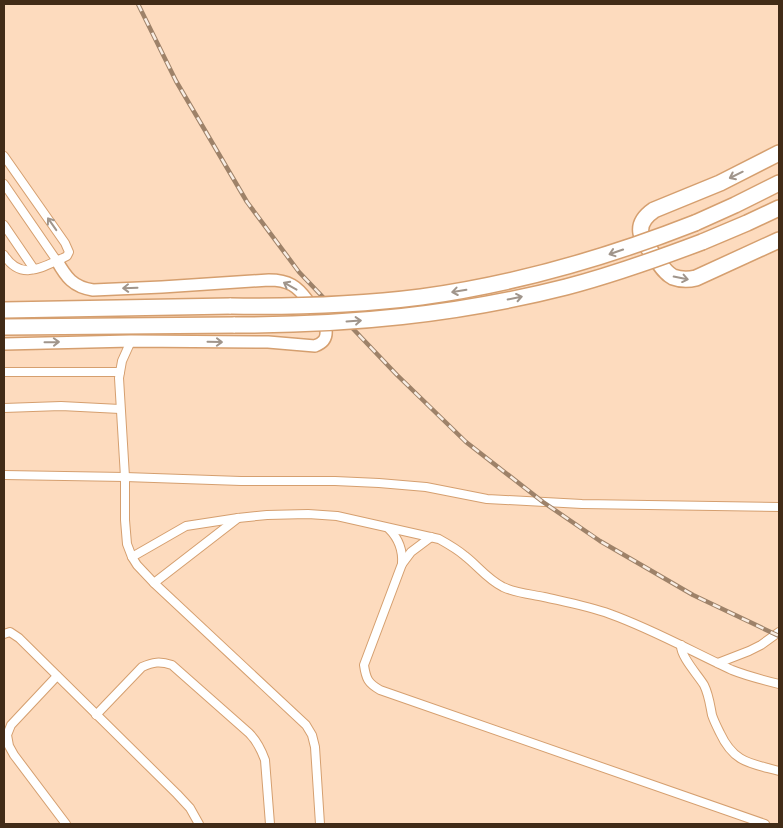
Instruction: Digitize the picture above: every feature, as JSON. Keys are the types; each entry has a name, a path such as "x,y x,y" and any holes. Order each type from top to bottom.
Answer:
{"highway":[{"path":"779,153 720,183 654,210 644,220 641,227 643,241 665,270 672,276 688,280 779,240"},
{"path":"4,310 298,306 374,302 468,290 588,261 651,241 736,206 779,183"},
{"path":"4,328 331,323 379,320 473,307 520,298 630,267 702,242 779,208"}],"street":[{"path":"4,156 69,252 67,256 57,261 26,271 19,269 9,262 4,255"},
{"path":"4,184 64,274 72,282 83,288 93,290 268,280 285,282 292,285 302,294 326,330 324,341 315,346 268,342 131,341 4,344"},
{"path":"4,225 34,269"},
{"path":"131,341 122,361 119,384 125,477 125,520 127,544 132,557 154,583 306,725 312,735 314,747 320,824"},
{"path":"4,372 120,372"},
{"path":"4,408 61,406 120,409"},
{"path":"4,475 241,481 380,482 426,487 487,500 582,504 779,507"},
{"path":"132,557 186,526 267,515 337,516 439,539 466,556 490,579 503,587 601,611 634,623 747,675 779,684"},
{"path":"154,583 238,518"},
{"path":"389,528 396,536 400,545 402,564"},
{"path":"431,537 411,552 402,564 364,666 367,680 372,685 389,693 765,824"},
{"path":"4,634 10,632 19,638 190,808 199,824"},
{"path":"718,663 761,645 779,632"},
{"path":"681,645 684,655 707,691 715,723 726,746 740,759 779,771"},
{"path":"96,715 142,667 152,662 172,665 250,733 262,750 265,760 270,824"},
{"path":"57,676 10,725 8,735 9,746 14,755 66,824"}],"railway":[{"path":"138,4 176,81 247,202 299,272 397,375 466,442 543,502 600,541 693,595 779,636"}]}
